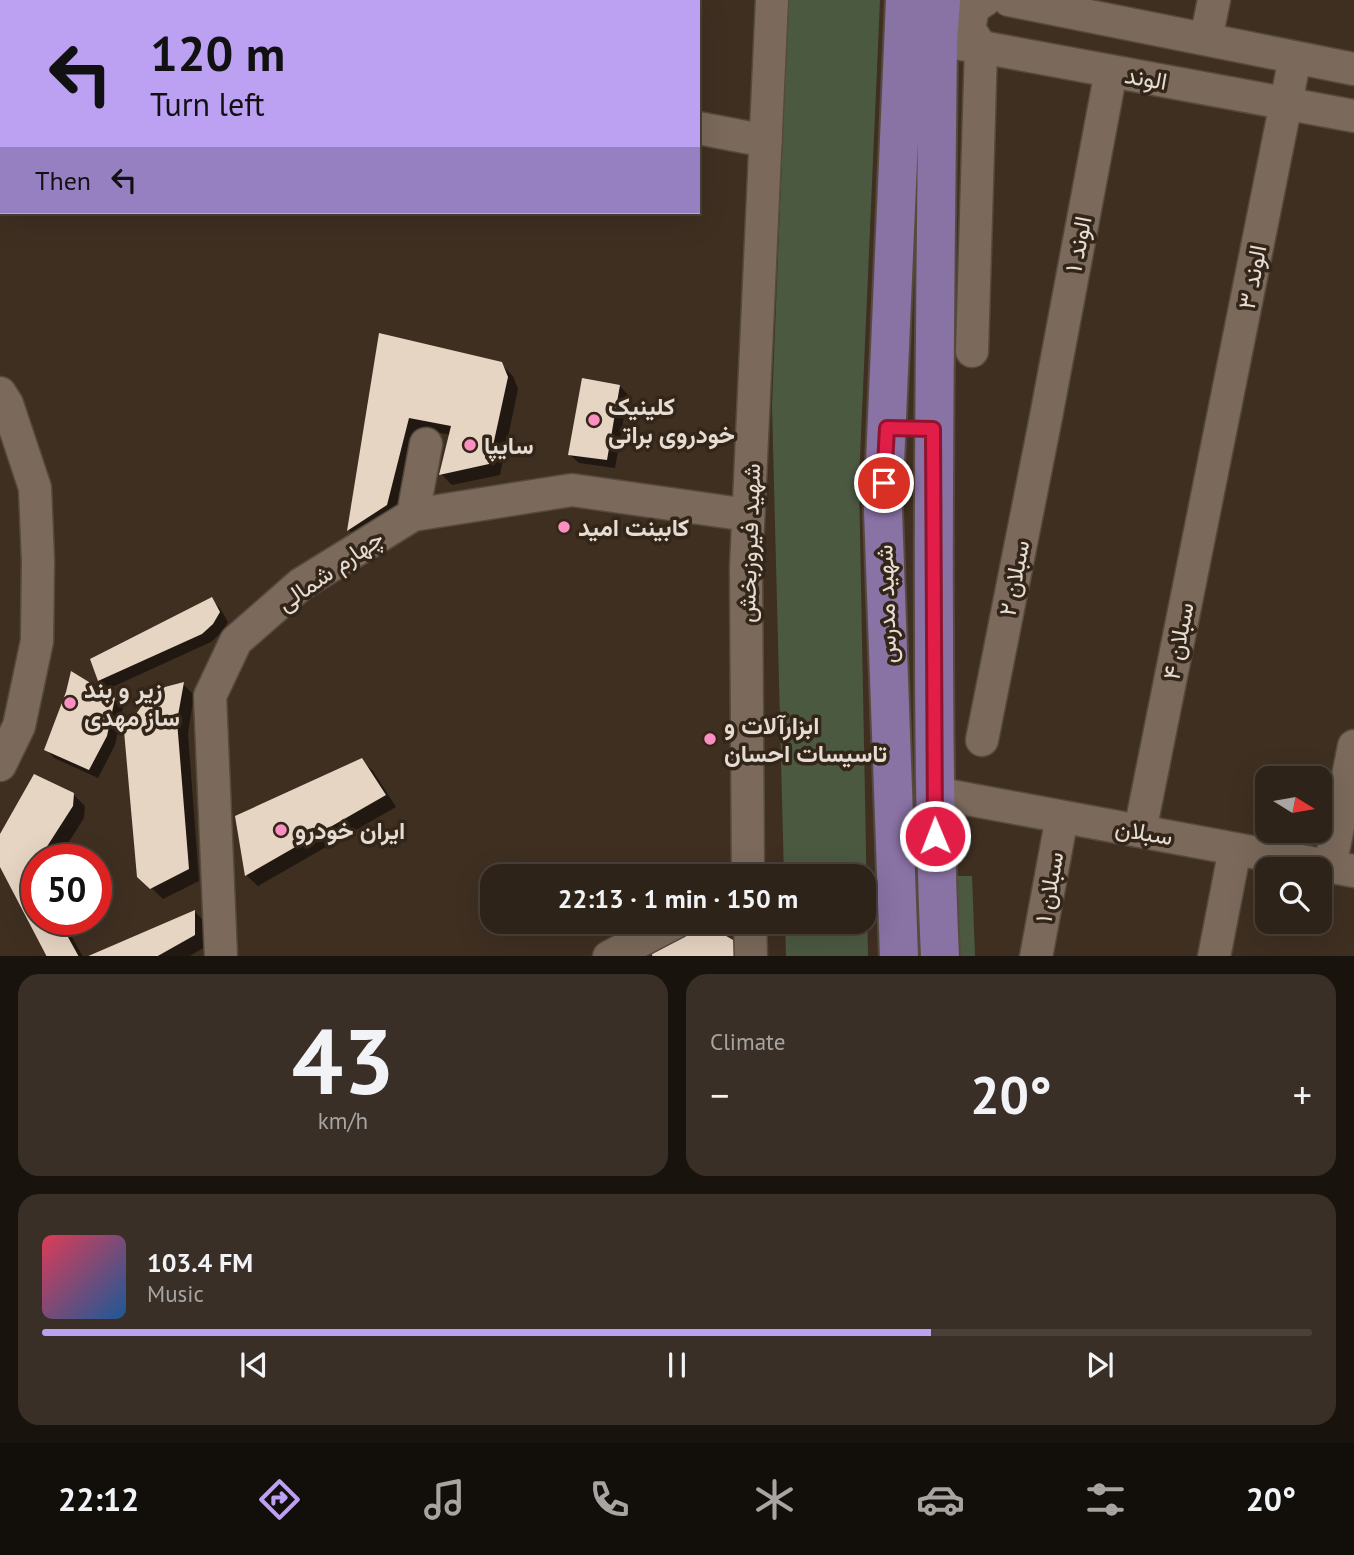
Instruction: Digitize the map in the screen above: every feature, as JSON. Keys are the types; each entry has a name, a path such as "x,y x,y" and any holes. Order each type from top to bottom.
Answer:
{"main road":[{"name":"شهید مدرس","path":"900,956 883,510 905,0"},
{"name":"شهید مدرس","path":"940,956 935,793 933,429 938,41 941,0"},
{"path":"887,428 933,429"}],"street":[{"name":"شهید فیروزبخش","path":"748,864 746,568 772,0"},
{"path":"972,351 981,47 969,29 972,8 985,0"},
{"path":"1206,39 1214,0"},
{"name":"الوند","path":"1021,1 1354,69"},
{"name":"الوند ۱","path":"1046,417 1121,73 1143,26"},
{"name":"الوند","path":"938,41 1354,116"},
{"name":"الوند ۳","path":"1217,452 1295,58"},
{"path":"700,128 766,141"},
{"path":"0,393 7,404 36,488 38,561 37,641 19,726 0,765"},
{"name":"سبلان ۲","path":"982,740 1046,417"},
{"path":"413,514 426,444"},
{"name":"سبلان ۴","path":"1140,831 1217,452"},
{"name":"چهارم شمالی","path":"221,956 210,696 236,641 301,584 413,514 572,490 748,514"},
{"path":"1342,869 1354,746"},
{"name":"سبلان","path":"935,793 1342,869"},
{"name":"سبلان ۱","path":"1036,956 1062,817"},
{"path":"1214,956 1235,849"},
{"path":"611,956 654,934"},
{"path":"750,934 751,956"}],"green space":[{"path":"787,0 880,0 859,480 866,864 784,864 772,406"},
{"path":"951,876 972,876 975,956 957,956"},
{"path":"785,934 868,934 868,956 786,956"}],"building":[{"name":"سایپا","path":"379,333 502,362 508,377 489,464 439,475 451,426 409,418 387,505 347,531"},
{"name":"کلینیک خودروی براتی","path":"582,378 620,385 607,460 568,455"},
{"path":"212,597 220,612 213,624 202,634 98,681 90,659"},
{"path":"71,671 115,698 107,736 89,770 44,750"},
{"path":"184,682 177,721 189,869 150,889 137,877 124,731 141,707 161,688"},
{"name":"ایران خودرو","path":"362,758 386,795 245,876 235,816"},
{"path":"34,774 74,793 73,806 49,844 21,844 21,907 0,867 0,834"},
{"path":"195,910 195,935 158,956 88,956"},
{"path":"692,934 723,934 740,944 740,956 653,956 647,944"},
{"path":"36,935 67,935 78,956 46,956"}],"place":[{"name":"کلینیک خودروی براتی","path":"594,420"},
{"name":"سایپا","path":"470,445"},
{"name":"کابینت امید","path":"564,527"},
{"name":"زیر و بند ساز مهدی","path":"70,703"},
{"name":"ابزارآلات و تاسیسات احسان","path":"710,739"},
{"name":"ایران خودرو","path":"281,830"}],"route":[{"path":"884,483 887,428 933,429 935,836"}]}
